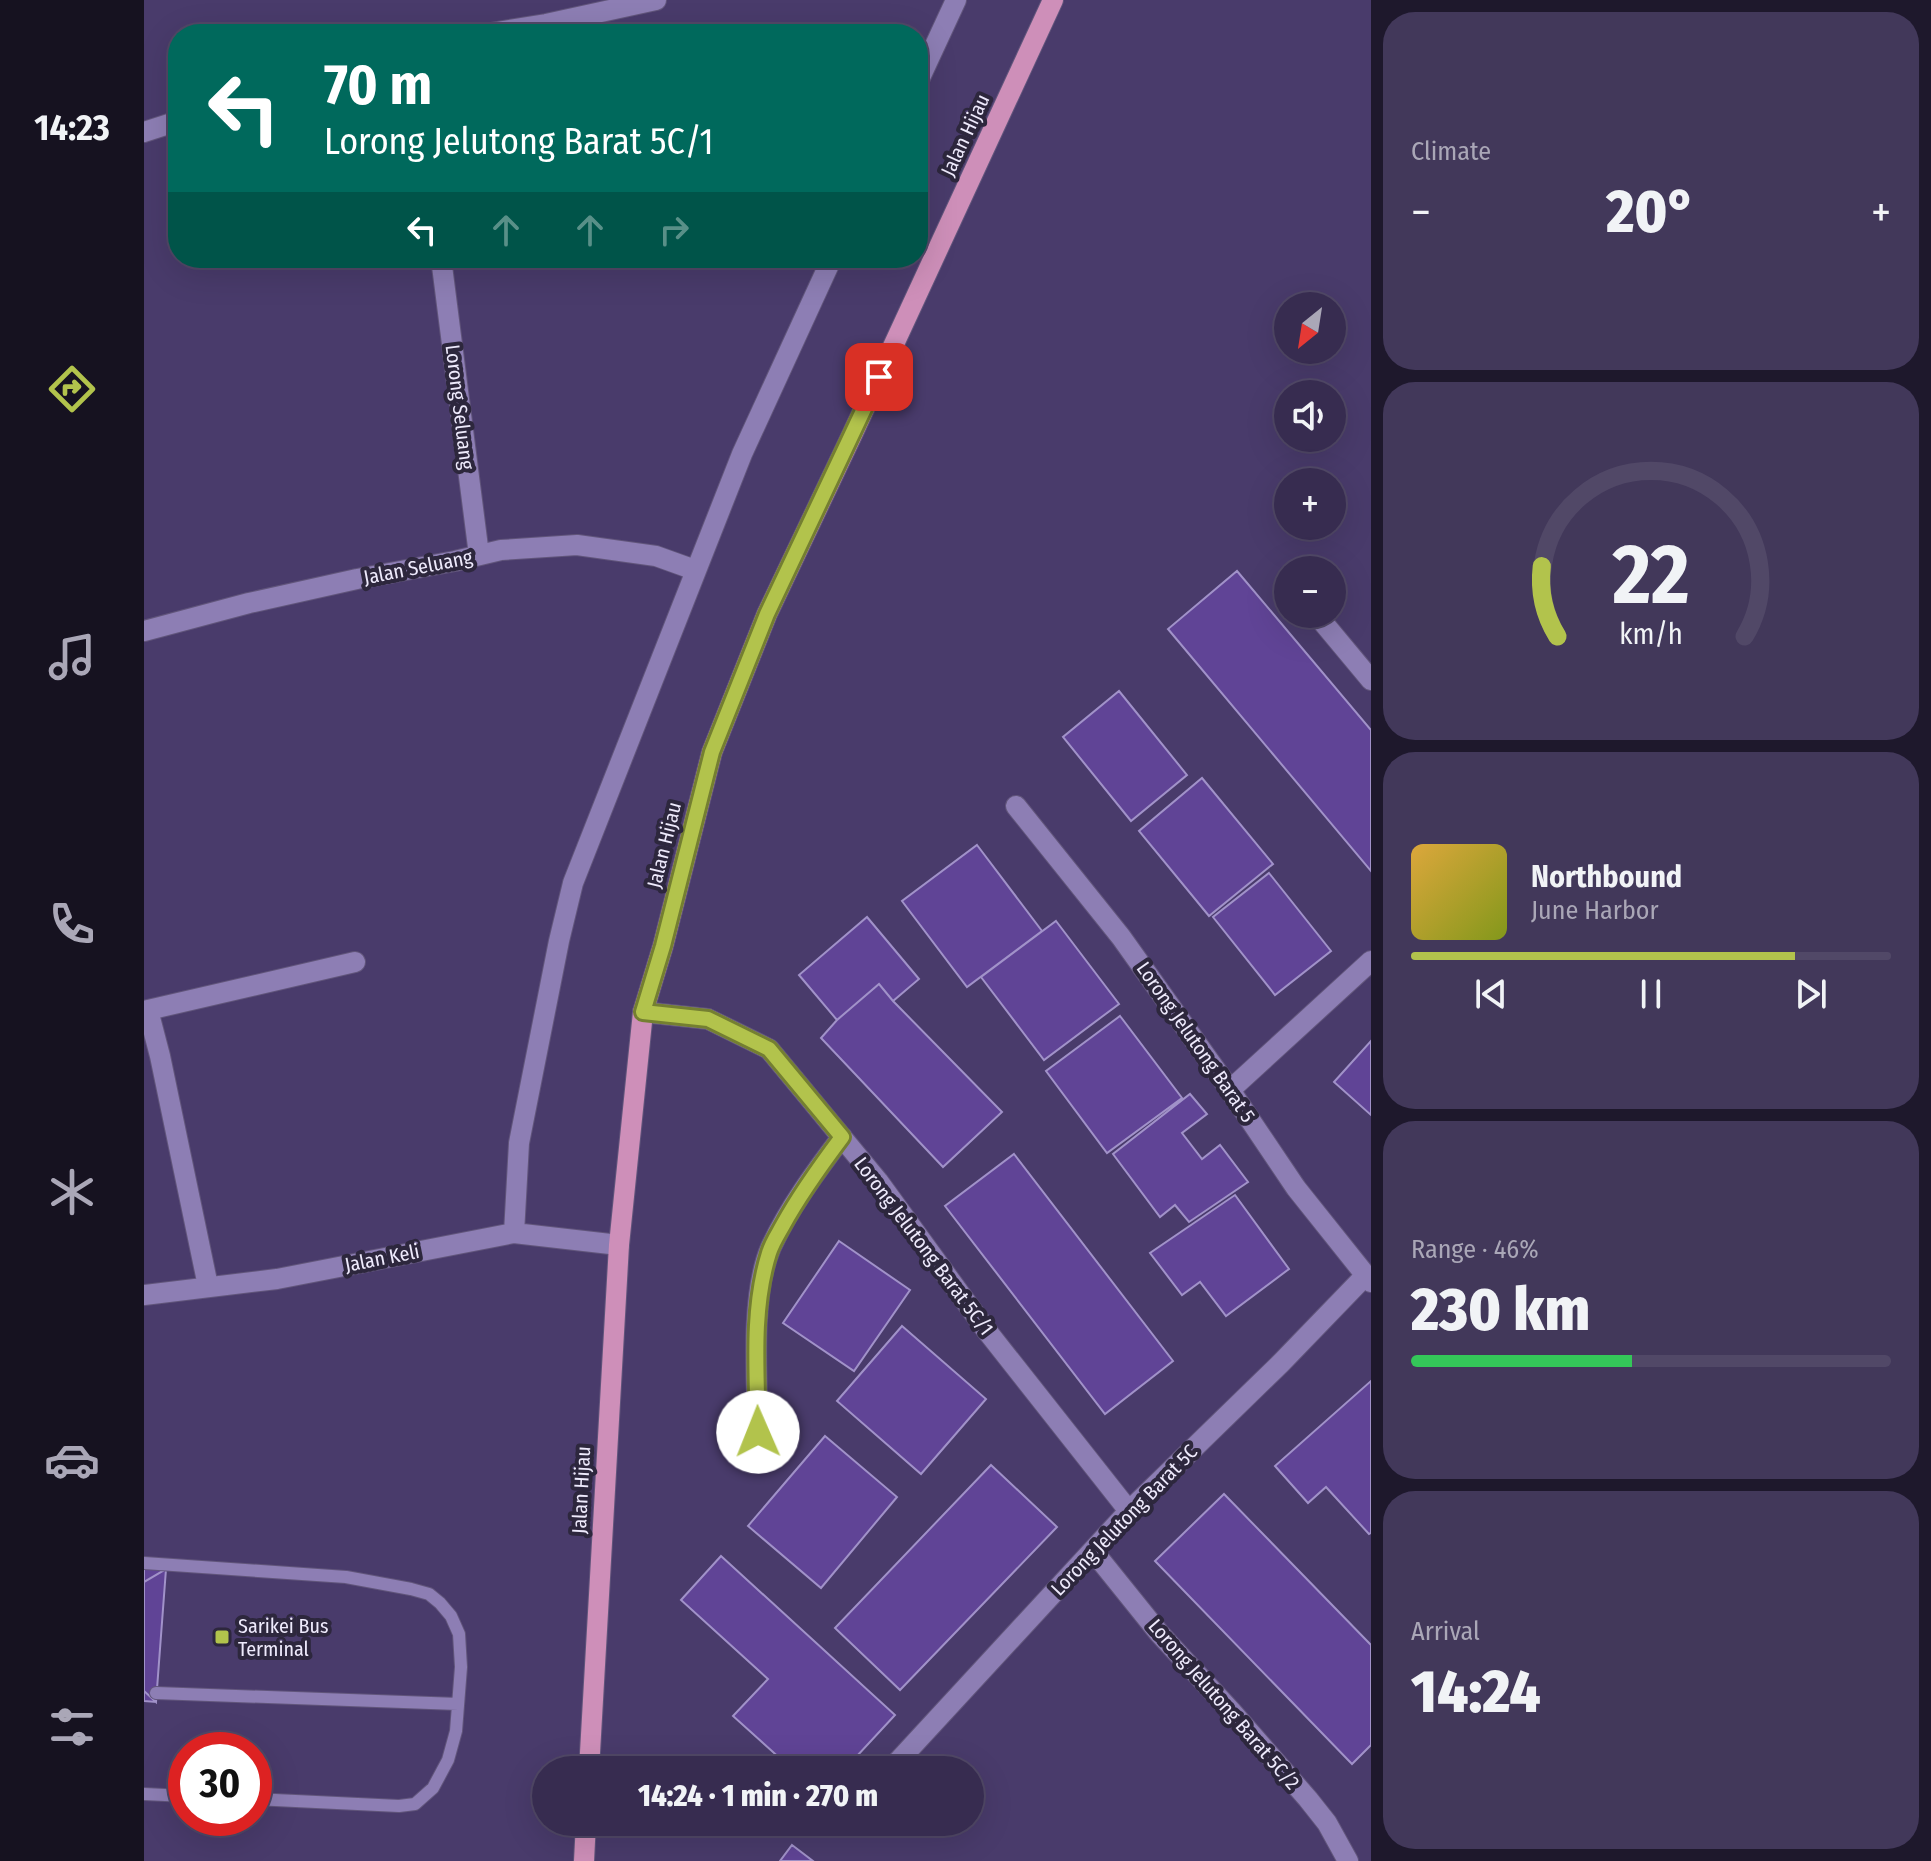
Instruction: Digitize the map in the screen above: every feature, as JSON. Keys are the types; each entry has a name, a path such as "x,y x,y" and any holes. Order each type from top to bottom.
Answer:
{"main road":[{"name":"Jalan Hijau","path":"590,1756 619,1245 643,1012 663,946 712,752 767,614 1053,0"},
{"path":"584,1861 585,1836"}],"street":[{"path":"546,24 608,5 656,0"},
{"path":"928,60 956,0"},
{"path":"144,132 168,124"},
{"name":"Lorong Seluang","path":"442,268 479,555"},
{"path":"514,1233 519,1143 573,883 742,454 827,268"},
{"name":"Jalan Seluang","path":"144,631 249,603 501,550 577,545 656,556 695,570"},
{"path":"1328,628 1371,680"},
{"name":"Lorong Jelutong Barat 5","path":"1016,806 1121,937 1296,1188 1368,1279"},
{"path":"1230,1090 1371,961"},
{"path":"208,1286 160,1056 146,1010 355,962"},
{"name":"Lorong Jelutong Barat 5C/1","path":"643,1012 708,1019 769,1049 878,1181 987,1331 1129,1511"},
{"path":"758,1432 756,1347 760,1286 770,1249 820,1166 842,1137"},
{"name":"Jalan Keli","path":"144,1295 277,1279 514,1233 619,1245"},
{"name":"Lorong Jelutong Barat 5C","path":"903,1756 1129,1511 1368,1279"},
{"name":"Lorong Jelutong Barat 5C/2","path":"1093,1551 1159,1633 1308,1799 1327,1823 1348,1861"}],"lane":[{"path":"144,1563 346,1577 429,1594 451,1616 459,1634 461,1667 456,1731 448,1760 433,1788 415,1804 399,1806 272,1800"},
{"path":"156,1693 458,1704"},
{"path":"144,1794 168,1795"}],"building":[{"path":"1237,571 1274,615 1274,628 1285,628 1371,730 1371,871 1168,629"},
{"path":"1119,691 1187,775 1131,821 1063,737"},
{"path":"1202,778 1273,864 1209,916 1139,831"},
{"path":"977,845 1042,931 967,987 902,901"},
{"path":"1269,873 1331,951 1275,995 1213,917"},
{"path":"867,917 919,979 893,1001 879,984 837,1020 799,975"},
{"path":"1056,921 1119,1004 1044,1060 981,977"},
{"path":"879,984 1002,1112 943,1167 821,1038"},
{"path":"1120,1016 1182,1098 1107,1153 1046,1071"},
{"path":"1371,1041 1371,1115 1334,1082"},
{"path":"1190,1094 1207,1114 1182,1133 1202,1159 1220,1145 1248,1182 1189,1222 1175,1205 1160,1217 1113,1154"},
{"path":"1014,1154 1173,1361 1105,1414 945,1206"},
{"path":"1235,1195 1289,1269 1226,1316 1200,1282 1182,1295 1150,1253"},
{"path":"839,1241 910,1290 854,1371 783,1323"},
{"path":"902,1326 986,1399 921,1474 837,1401"},
{"path":"1371,1381 1369,1534 1326,1487 1308,1503 1275,1466"},
{"path":"825,1436 897,1497 821,1588 748,1526"},
{"path":"991,1465 1057,1527 900,1690 835,1628"},
{"path":"1224,1494 1371,1645 1371,1745 1352,1764 1155,1561"},
{"path":"721,1556 895,1715 857,1756 777,1756 733,1716 768,1679 681,1600"},
{"path":"144,1568 166,1569 144,1582"},
{"path":"144,1568 166,1569 156,1702 144,1701"},
{"path":"166,1569 156,1702 144,1691 144,1582"},
{"path":"792,1845 813,1861 780,1861"}],"place":[{"name":"Sarikei Bus Terminal","path":"222,1637"}],"route":[{"path":"758,1432 756,1347 760,1286 770,1249 820,1166 842,1137 769,1049 708,1019 643,1012 663,946 712,752 767,614 879,377"}]}
